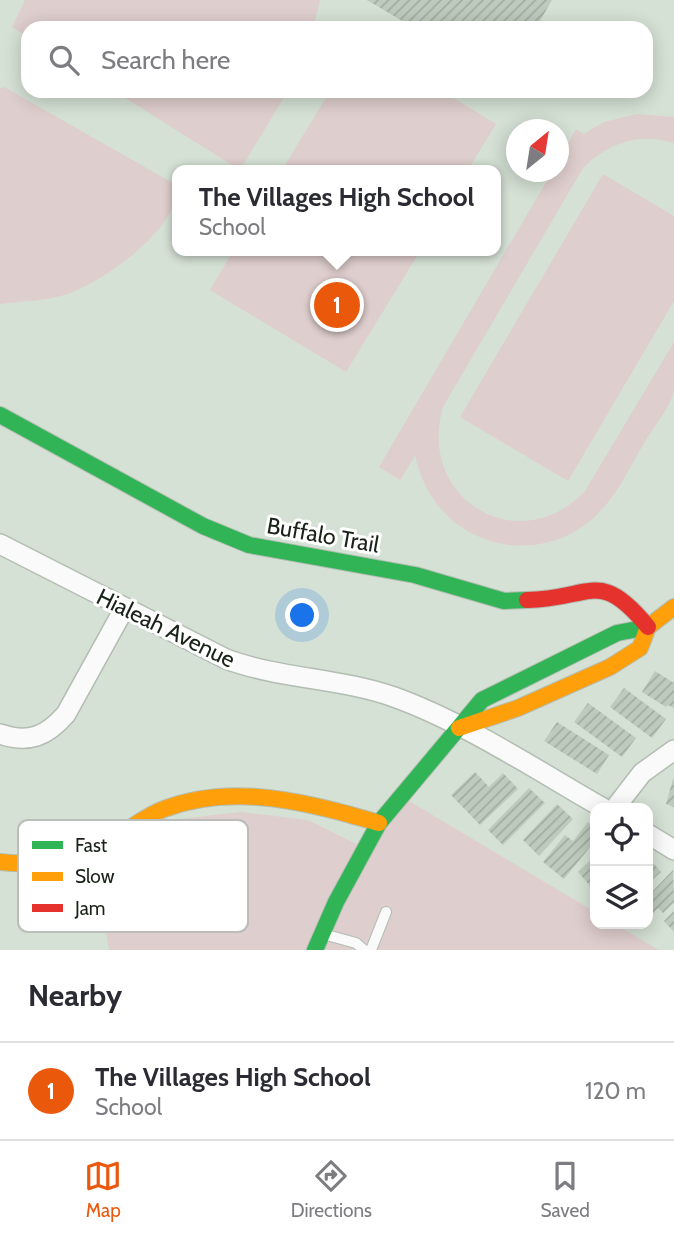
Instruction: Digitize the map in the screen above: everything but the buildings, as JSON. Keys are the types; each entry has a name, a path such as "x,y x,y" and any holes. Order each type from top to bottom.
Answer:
{"street":[{"name":"Buffalo Trail","path":"0,415 203,526 249,545 415,575 504,601 548,600 597,590 611,591 626,600 648,627"},
{"name":"Hialeah Avenue","path":"0,544 204,650 248,667 352,685 393,697 459,728 594,803"},
{"path":"459,728 518,708 610,667 640,648 648,627 674,607"},
{"path":"0,734 26,740 39,737 54,728 66,714 124,609"},
{"path":"315,950 379,823 482,700 630,628 648,627"},
{"path":"619,803 642,772 674,750"},
{"path":"146,820 166,808 237,795 293,800 379,823"},
{"path":"653,837 674,849"},
{"path":"0,862 18,863"}],"lane":[{"path":"562,661 573,682"},
{"path":"371,950 386,912"},
{"path":"322,933 356,943 364,950"}],"shaded area":[{"path":"25,0 320,0 315,21 21,21 21,33 12,27"},
{"path":"4,87 172,183 172,208 154,235 102,276 62,296 0,304 0,88"},
{"path":"125,98 284,98 243,165 232,165"},
{"path":"326,98 453,98 496,124 471,165 285,165"},
{"path":"637,114 674,117 674,143 649,139 625,142 603,152 583,168 443,407 439,440 445,469 459,492 479,510 504,519 531,520 559,511 585,491 674,342 674,390 665,411 615,494 590,521 559,539 542,544 507,545 490,541 462,527 443,511 428,491 415,456 400,480 379,467 546,182 569,182 569,142 576,129 584,134 604,122"},
{"path":"603,174 674,216 674,301 568,481 460,417"},
{"path":"230,256 417,256 346,372 210,290"},
{"path":"404,798 590,909 590,929 623,929 659,950 109,950 106,932 248,932 248,820 171,820 241,812 308,820 370,851"}],"traffic: fast":[{"path":"0,415 203,526 249,545 415,575 504,601 527,600"},
{"path":"315,950 336,902 379,823 482,700 617,633 648,627"}],"traffic: slow":[{"path":"459,728 518,708 610,667 640,648 648,627 674,607"},
{"path":"143,820 191,801 245,796 299,803 379,823"},
{"path":"0,862 18,863"}],"traffic: jam":[{"path":"527,600 581,592 605,592 618,597 648,627"}],"place":[{"name":"The Villages High School","path":"337,305"}]}
